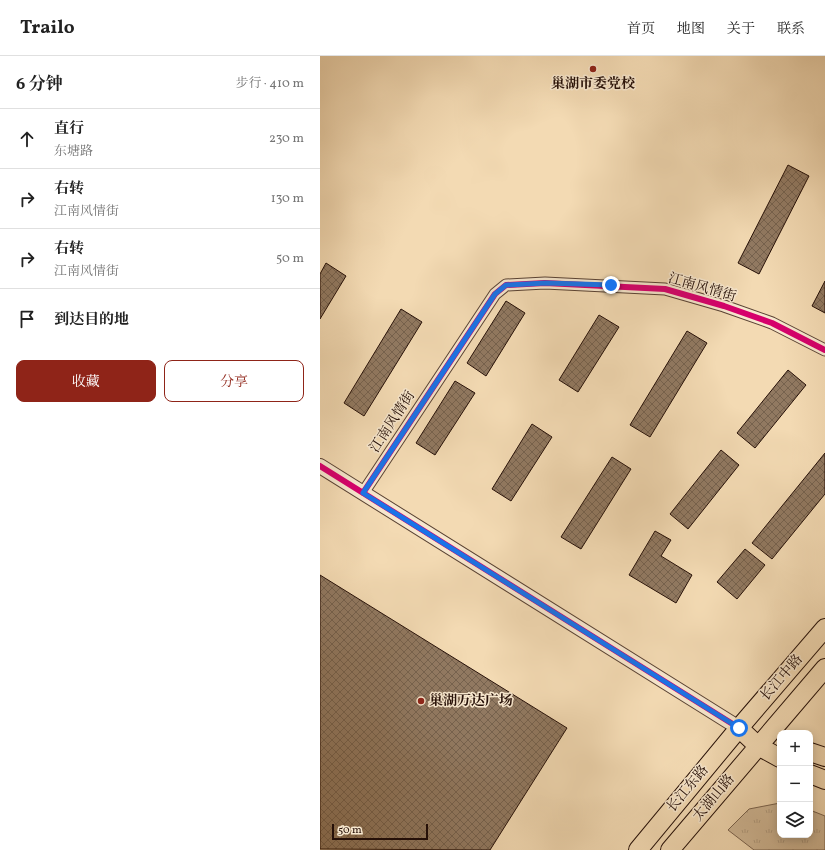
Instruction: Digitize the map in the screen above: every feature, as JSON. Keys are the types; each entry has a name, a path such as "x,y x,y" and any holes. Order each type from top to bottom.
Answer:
{"main road":[{"name":"长江中路","path":"739,728 825,628"},
{"name":"长江中路","path":"758,746 825,668"},
{"path":"739,728 777,741"},
{"path":"739,728 758,746 777,756"},
{"name":"长江东路","path":"638,850 739,728"},
{"name":"太湖山路","path":"670,850 758,746"},
{"path":"813,753 825,757"},
{"path":"813,775 825,780"}],"street":[{"name":"江南风情街","path":"363,493 495,294 506,285 546,283 611,285 665,289 724,306 772,323 825,350"},
{"path":"320,466 739,728"}],"green space":[{"path":"777,804 777,838 813,838 813,811 825,816 825,850 754,850 728,830 749,809"}],"building":[{"path":"788,165 809,176 759,274 738,263"},
{"path":"326,263 346,276 320,319 320,274"},
{"path":"825,281 825,313 812,306"},
{"path":"506,301 525,313 486,376 467,363"},
{"path":"401,309 422,322 364,416 344,403"},
{"path":"599,315 619,327 578,392 559,380"},
{"path":"687,331 707,343 650,437 630,425"},
{"path":"788,370 806,385 755,448 737,433"},
{"path":"455,381 475,393 435,455 416,443"},
{"path":"532,424 552,437 511,501 492,489"},
{"path":"721,450 739,465 688,529 670,514"},
{"path":"825,453 825,494 772,559 752,543"},
{"path":"612,457 631,469 581,549 561,537"},
{"path":"655,531 671,540 661,556 692,575 676,603 629,575"},
{"path":"745,549 765,565 737,599 717,582"},
{"name":"巢湖万达广场","path":"320,575 567,728 490,850 320,849"}],"cycle path":[{"path":"363,493 495,294 506,285 545,283 665,289 724,306 772,323 825,350"},
{"path":"320,466 739,728"}],"place":[{"name":"巢湖市委党校","path":"593,69"},
{"name":"巢湖万达广场","path":"421,701"}],"route":[{"path":"611,285 546,283 506,285 495,294 363,493 739,728"}]}
